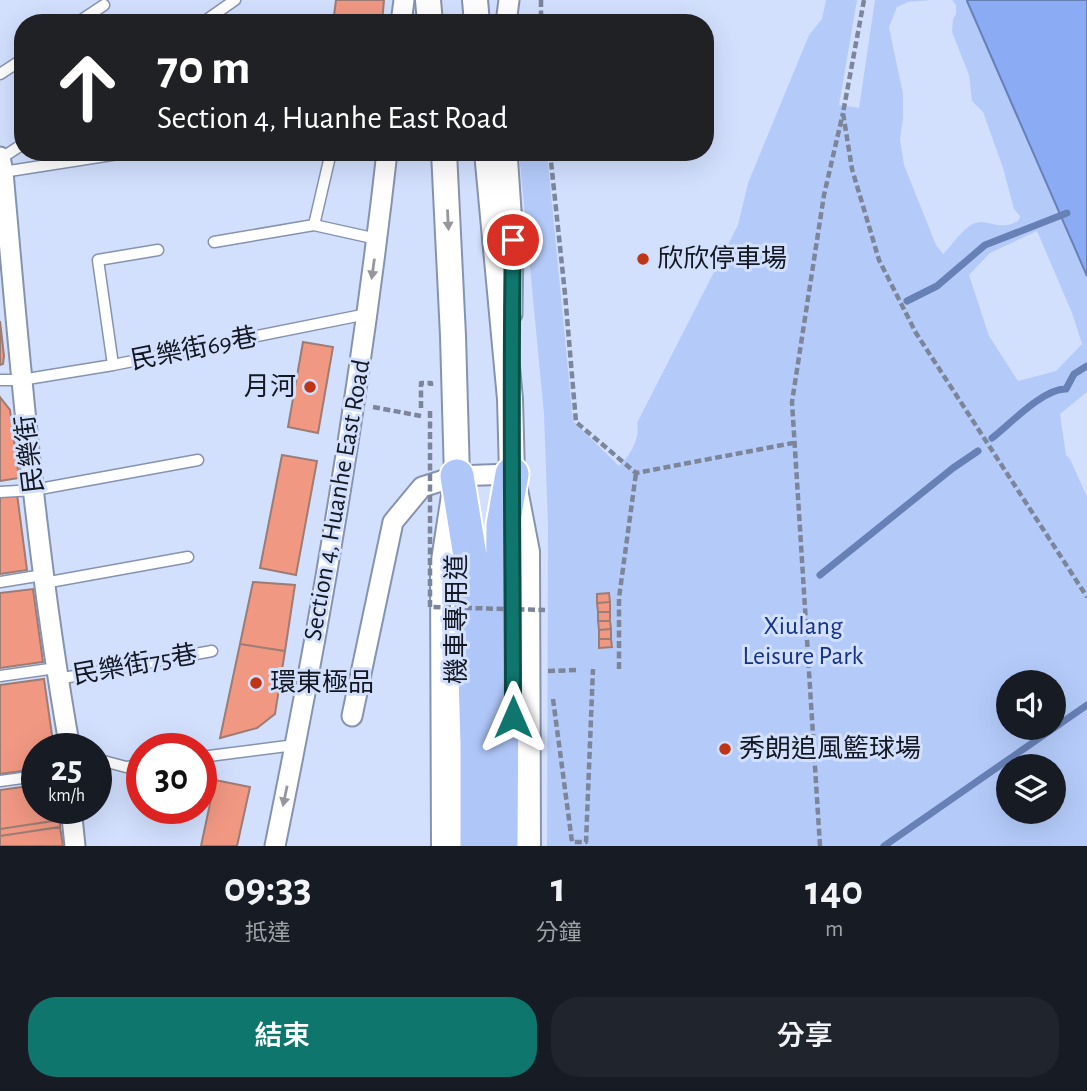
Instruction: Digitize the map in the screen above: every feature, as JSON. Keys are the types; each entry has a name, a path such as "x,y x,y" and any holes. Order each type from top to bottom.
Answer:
{"highway":[{"path":"501,846 503,525 512,474"},
{"path":"457,476 472,568 477,846"}],"street":[{"name":"Section 4, Huanhe East Road","path":"275,846 353,416 386,161"},
{"path":"444,161 457,476 443,567 444,846"},
{"path":"488,161 510,399"},
{"path":"508,161 513,240 510,399 513,846"},
{"name":"民樂街","path":"1,162 21,380 44,579 67,733"},
{"name":"Section 4, Huanhe East Road","path":"352,716 393,522 422,487 457,476 512,474"},
{"path":"512,474 527,552 528,846"},
{"name":"機車專用道","path":"457,476 457,846"},
{"path":"73,824 75,846"}],"lane":[{"path":"215,14 235,0"},
{"path":"90,14 104,5"},
{"path":"314,225 329,161"},
{"path":"214,242 314,225 377,239"},
{"path":"113,365 98,260 158,250"},
{"name":"民樂街69巷","path":"0,380 21,380 113,365 367,314"},
{"path":"0,492 34,489 198,460"},
{"path":"0,582 44,579 188,557"},
{"name":"民樂街75巷","path":"0,676 57,673 212,651"},
{"path":"217,755 295,745"},
{"path":"0,781 21,778"}],"path":[{"path":"820,846 792,402 824,195 843,113 864,0"},
{"path":"843,113 852,169 879,260 923,345 1087,597"},
{"path":"551,161 576,422 636,473"},
{"path":"421,408 421,383 431,383 430,392"},
{"path":"430,402 430,607 545,610"},
{"path":"373,407 421,416"},
{"path":"636,473 793,443"},
{"path":"619,668 619,598 636,473"},
{"path":"542,697 553,698 572,842 586,842 593,669"},
{"path":"543,671 577,670"}],"green space":[{"name":"Xiulang Leisure Park","path":"826,0 857,0 839,105 859,108 875,0 931,0 908,2 897,7 889,27 903,94 900,139 904,165 936,245 943,254 960,235 977,222 1005,225 1019,220 1020,216 1014,209 983,112 972,101 969,75 952,32 956,5 952,0 967,0 1087,276 1087,392 1060,414 1066,455 1087,497 1087,846 547,846 548,526 544,414 520,161 548,161 573,421 619,466 634,446 637,423 738,225 748,183 809,35 822,19","holes":["1037,231 1072,313 1082,344 1056,371 1018,381 989,336 969,275 990,253"]}],"shaded area":[{"path":"1087,0 1087,276 967,1"}],"building":[{"path":"336,0 384,0 383,14 334,14"},
{"path":"0,321 4,356 3,364 0,365"},
{"name":"月河","path":"303,342 333,347 318,433 288,427"},
{"path":"0,397 10,410 19,478 0,481"},
{"path":"282,455 317,461 296,575 260,568"},
{"path":"17,494 27,570 0,574 0,496"},
{"name":"環東極品","path":"253,582 295,585 285,651 240,644"},
{"path":"33,589 43,662 0,668 0,593"},
{"path":"609,593 610,602 597,603 597,594"},
{"path":"610,602 610,612 598,612 597,603"},
{"path":"598,612 610,612 610,621 598,621"},
{"path":"598,621 610,621 611,629 599,630"},
{"path":"611,629 611,639 599,639 599,630"},
{"path":"599,639 611,639 612,647 599,648"},
{"name":"環東極品","path":"240,644 285,651 275,714 257,728 220,738"},
{"path":"44,679 52,733 21,733 21,771 0,774 0,685"},
{"path":"217,780 250,787 237,846 201,846 206,824 217,824"},
{"path":"21,787 21,824 33,824 0,829 0,790"},
{"path":"33,824 60,824 60,827 0,836 0,829"},
{"path":"60,827 63,846 0,846 0,836"}],"waterway":[{"path":"907,301 937,286 985,245 1067,213"},
{"path":"992,438 1038,400 1057,390 1066,389 1074,374 1087,366"},
{"path":"820,575 978,451"},
{"path":"884,846 1087,705"}],"place":[{"name":"欣欣停車場","path":"643,259"},
{"name":"月河","path":"310,387"},
{"name":"環東極品","path":"256,683"},
{"name":"秀朗追風籃球場","path":"725,749"}],"route":[{"path":"513,240 510,399 513,717"}]}
